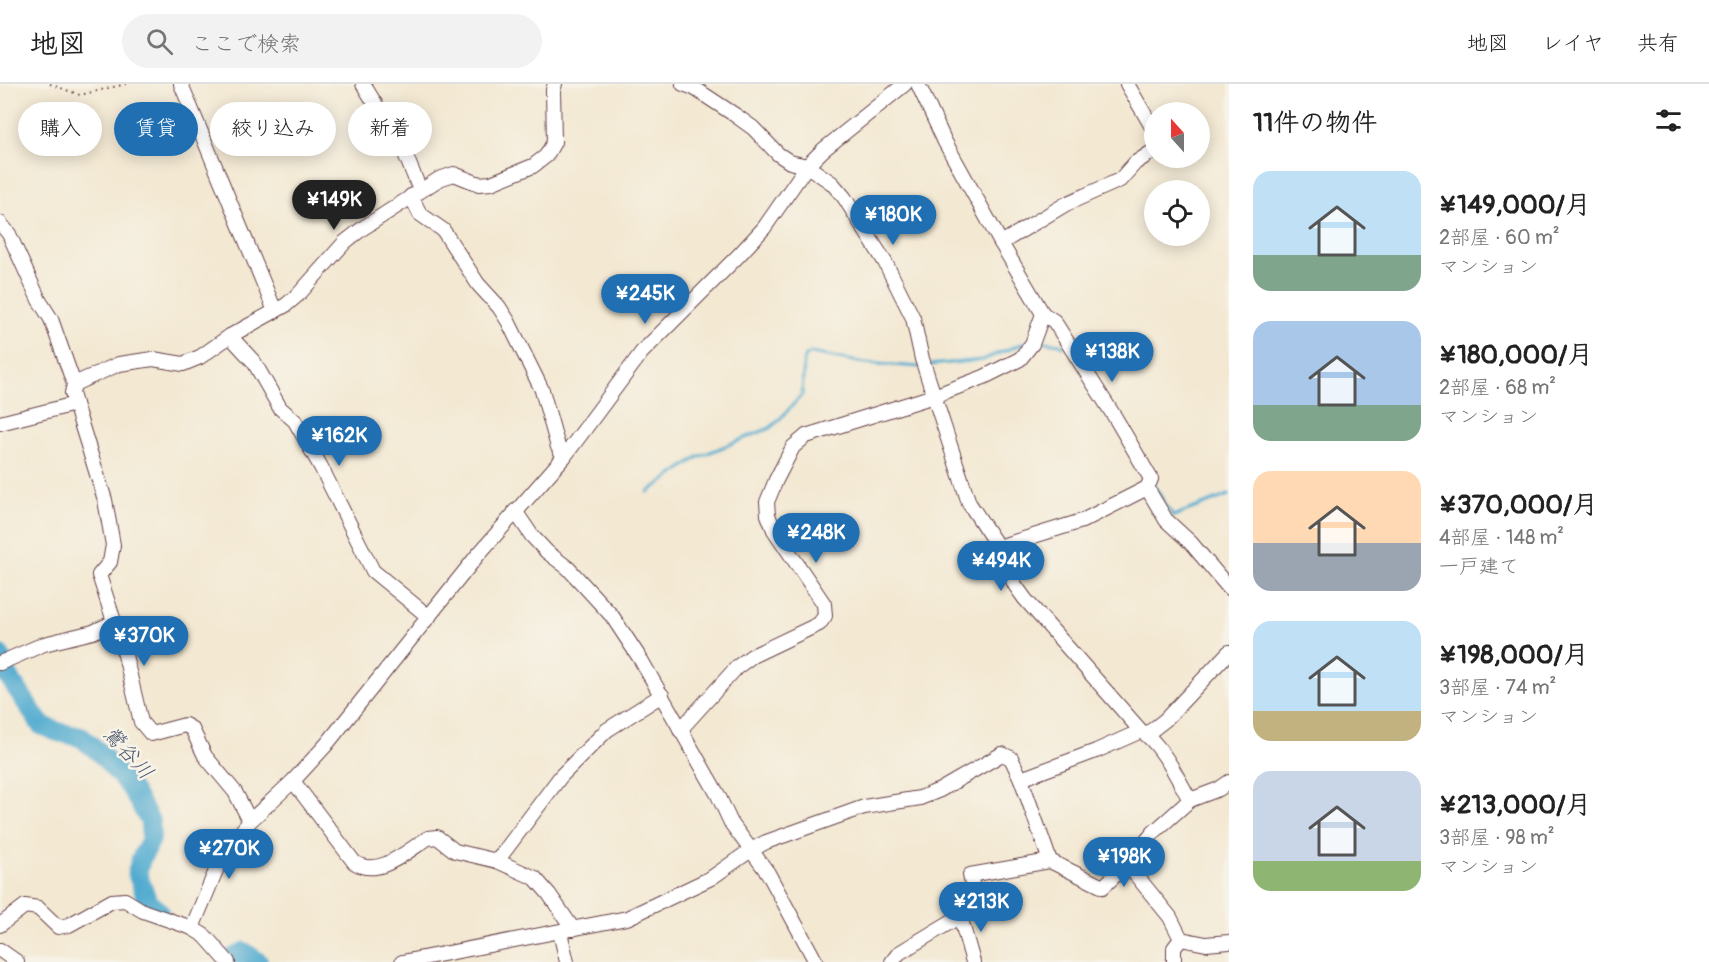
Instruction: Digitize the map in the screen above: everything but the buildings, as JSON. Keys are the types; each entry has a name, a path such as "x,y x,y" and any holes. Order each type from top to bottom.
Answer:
{"street":[{"path":"181,84 275,311"},
{"path":"363,84 403,149 420,214 443,230 478,284 500,307 508,321 542,390 558,447 564,457"},
{"path":"74,384 119,364 153,359 171,364 183,364 200,357 299,294 345,242 439,179 454,174 479,184 491,183 533,166 546,156 554,142 553,90 555,84"},
{"path":"683,84 694,88 753,128 778,154 790,162 807,166 832,183 844,197 885,262 913,318 924,366 969,503 998,547 1015,585 1160,751 1190,800"},
{"path":"192,928 217,868 231,844 250,821 293,782 326,745 515,511 564,457 642,352 764,228 807,166 823,150 905,84"},
{"path":"918,84 945,142 1000,243 1043,314 1054,321 1116,419 1166,520 1191,543 1229,588"},
{"path":"1127,84 1144,113"},
{"path":"1000,243 1066,204 1120,180 1135,163 1144,157"},
{"path":"0,223 9,234 39,300 51,319 74,384 72,393 105,500 113,545 110,562 99,575 125,655 141,722 151,734 185,725 192,729 205,756 235,792 250,821"},
{"path":"680,730 737,667 752,656 819,624 825,616 824,604 774,530 768,514 767,502 793,447 806,436 934,396 984,377 1020,359 1034,340 1043,314"},
{"path":"230,336 254,362 280,408 295,421 374,571 429,617"},
{"path":"0,423 75,404"},
{"path":"998,547 1082,521 1149,484"},
{"path":"515,511 532,536 547,552 568,568 612,616 663,694 731,823 768,873 816,962"},
{"path":"3,662 44,644 93,632 114,622"},
{"path":"1021,779 1144,732 1165,720 1229,652"},
{"path":"496,861 569,768 607,730 663,694"},
{"path":"402,962 627,918 711,878 766,842 864,807 920,798 940,790 1002,754 1011,758 1021,779 1050,861"},
{"path":"293,782 360,867 381,867 428,838 437,837 455,851 496,861 535,878 549,894 567,930 567,962"},
{"path":"892,962 899,953 977,906 970,874 1050,861 1103,887 1127,864 1154,832 1190,800 1220,789 1229,782"},
{"path":"1127,864 1170,916 1181,939"},
{"path":"0,925 25,906 38,908 58,927 69,925 112,901 125,900 143,911 192,928 212,943 228,962"},
{"path":"960,916 973,962"},
{"path":"1181,939 1206,944 1229,942"},
{"path":"1174,962 1174,948 1181,939"},
{"path":"0,950 17,962"}],"path":[{"path":"50,84 80,95 126,84"}],"waterway":[{"path":"1039,341 1060,344 1064,347"},
{"path":"929,365 982,360 1027,342"},
{"path":"648,492 698,457 770,428 802,395 804,360 811,353 865,363 920,367"},
{"path":"1153,484 1173,516 1229,495"},
{"name":"鶯谷川","path":"0,655 1,663 9,677 41,725 58,732 81,737 100,753 130,787 150,821 151,839 137,873 148,902 159,911"},
{"name":"鶯谷川","path":"233,958 244,952 258,962"}]}
